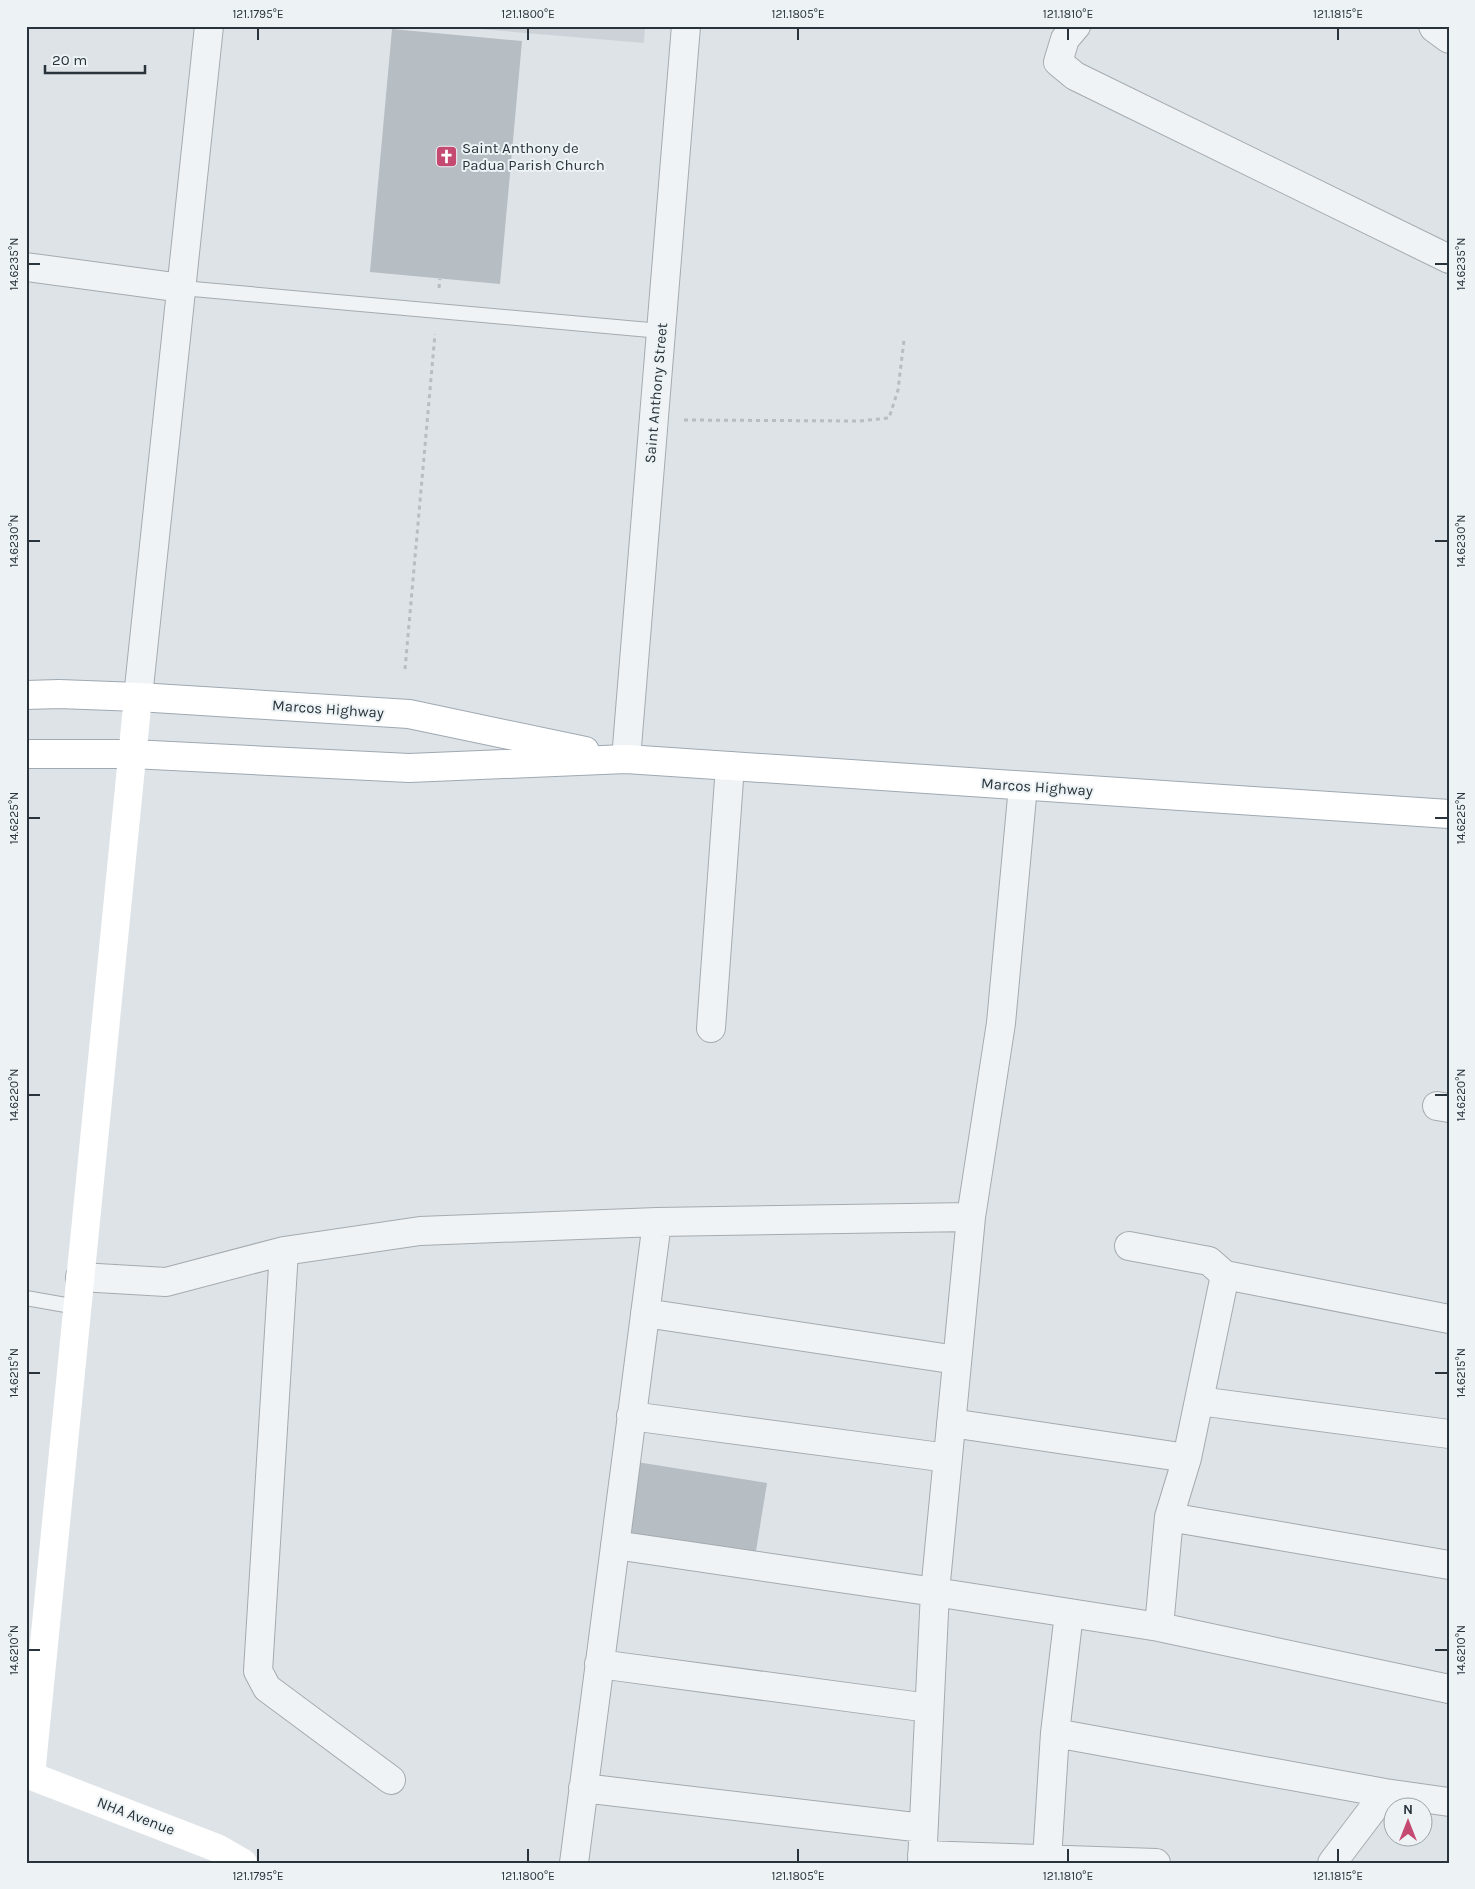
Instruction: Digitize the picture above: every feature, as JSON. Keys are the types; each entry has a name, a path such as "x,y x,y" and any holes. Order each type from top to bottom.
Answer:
{"main road":[{"name":"Marcos Highway","path":"26,695 59,694 138,697 410,714 626,759"},
{"path":"29,1775 78,1306 138,697"},
{"name":"Marcos Highway","path":"26,754 132,754 409,768 626,759 1449,814"},
{"name":"NHA Avenue","path":"29,1775 217,1848 243,1863"}],"street":[{"path":"138,697 209,26"},
{"name":"Saint Anthony Street","path":"626,759 686,26"},
{"path":"1076,26 1066,39 1058,62 1075,76 1449,259"},
{"path":"1433,26 1449,39"},
{"path":"26,266 182,288"},
{"path":"711,1028 730,766"},
{"path":"1023,786 1001,1023 971,1217 935,1592 922,1859 1047,1859 1156,1863"},
{"path":"80,1277 166,1282 284,1250 420,1230 657,1222 971,1217"},
{"path":"574,1863 657,1222"},
{"path":"1129,1246 1208,1260 1225,1276 1449,1320"},
{"path":"284,1250 258,1671 268,1688 391,1780"},
{"path":"1159,1627 1169,1517 1187,1458 1225,1276"},
{"path":"645,1313 958,1360"},
{"path":"1199,1401 1449,1434"},
{"path":"631,1416 948,1458"},
{"path":"951,1423 1187,1458"},
{"path":"1169,1517 1449,1565"},
{"path":"615,1545 1159,1627 1449,1689"},
{"path":"1047,1859 1055,1734 1069,1613"},
{"path":"599,1664 929,1708"},
{"path":"1055,1734 1384,1793 1449,1802"},
{"path":"583,1788 924,1828"},
{"path":"1332,1863 1384,1793"}],"lane":[{"path":"182,288 661,331"},
{"path":"26,1298 78,1306"}],"path":[{"path":"405,670 440,278"},
{"path":"654,420 859,421 889,418 898,390 904,340"}],"shaded area":[{"path":"444,26 645,26 644,43"}],"building":[{"name":"Saint Anthony de Padua Parish Church","path":"392,29 522,41 500,284 370,272"},
{"path":"637,1462 767,1483 754,1563 624,1542"}],"place":[{"name":"Saint Anthony de Padua Parish Church","path":"446,157"}]}
